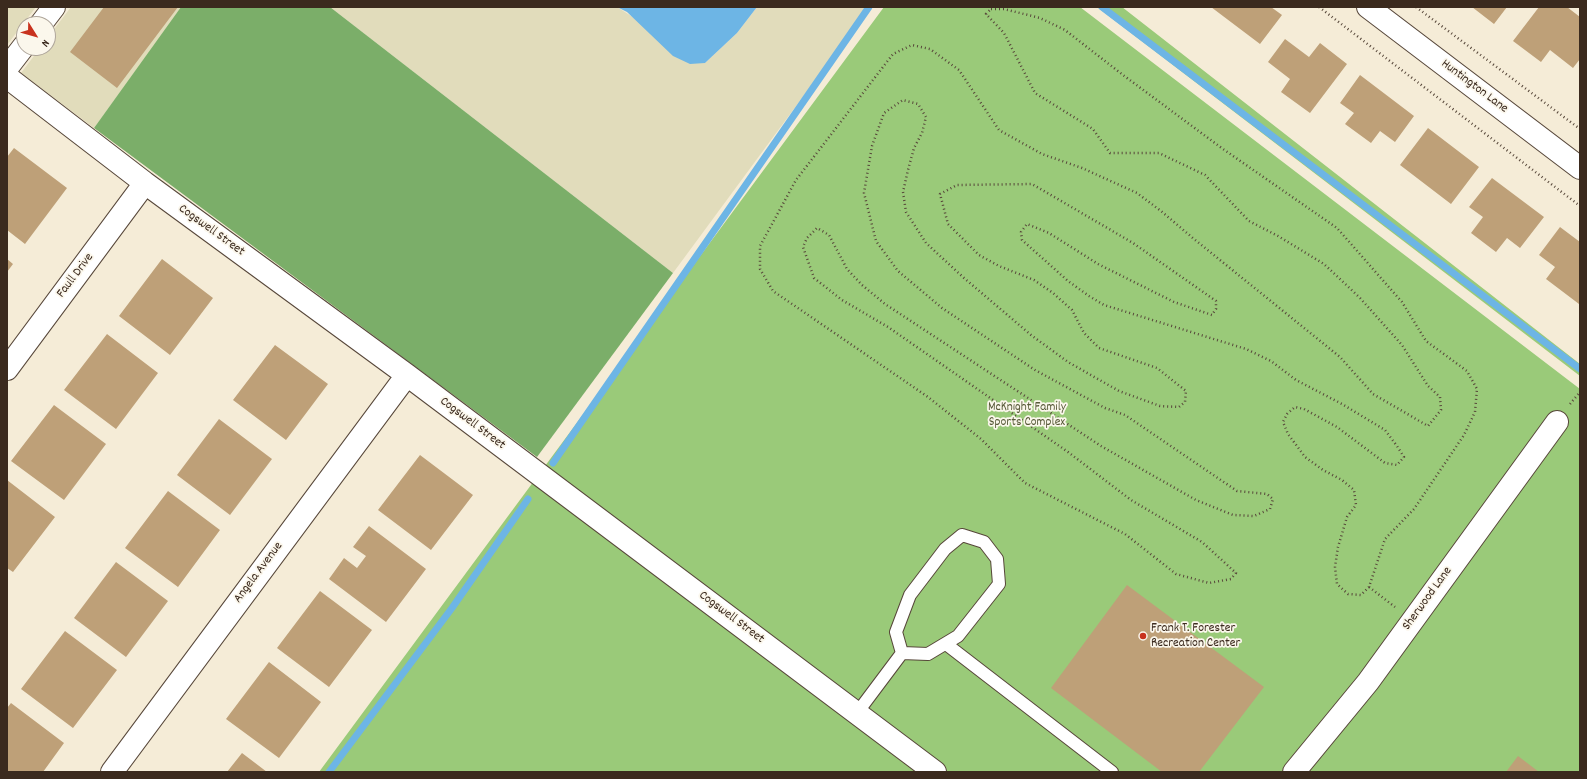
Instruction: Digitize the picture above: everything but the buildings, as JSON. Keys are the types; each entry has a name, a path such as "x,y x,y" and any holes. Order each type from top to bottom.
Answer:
{"street":[{"path":"47,16 54,7"},
{"name":"Huntington Lane","path":"1368,7 1580,168"},
{"path":"7,68 16,56"},
{"name":"Cogswell Street","path":"7,77 145,183 407,375 935,772"},
{"name":"Faull Drive","path":"7,369 145,183"},
{"name":"Angela Avenue","path":"112,772 407,375"},
{"name":"Sherwood Lane","path":"1294,772 1368,682 1557,422"}],"lane":[{"path":"962,535 984,542 997,558 999,584 958,636 928,654 902,654 896,632 910,595 945,548 962,535"},
{"path":"946,644 1112,772"},
{"path":"857,713 902,654"}],"path":[{"path":"1319,7 1580,206"},
{"path":"1416,7 1580,130"},
{"path":"991,9 1004,9 1040,18 1065,30 1211,140 1337,228 1402,302 1426,341 1467,371 1477,389 1475,412 1464,435 1414,510 1386,539 1369,588 1361,595 1348,594 1337,584 1335,567 1338,547 1346,517 1356,504 1354,490 1342,480 1323,470 1305,457 1288,434 1283,422 1287,414 1295,407 1304,409 1337,427 1385,463 1397,465 1404,457 1385,430 1342,404 1296,380 1271,361 1246,349 1104,305 1089,296 1068,281 1022,240 1021,232 1026,224 1049,233 1098,264 1174,302 1212,315 1216,309 1216,300 1133,244 1032,184 957,185 940,194 948,224 979,255 999,266 1034,280 1053,293 1072,310 1084,333 1099,348 1157,368 1186,391 1185,402 1179,407 1160,406 1119,391 1068,362 1031,335 964,278 926,242 906,212 903,192 914,148 922,133 926,117 918,104 902,100 884,113 872,146 864,193 876,241 898,271 942,308 1035,370 1105,408 1125,415 1237,491 1267,494 1273,498 1270,509 1254,516 1233,516 1196,500 1101,446 884,304 862,285 847,269 829,235 817,228 807,238 803,248 814,278 842,300 888,327 1061,448 1131,500 1202,542 1236,573 1231,579 1209,583 1176,574 1125,534 1025,483 981,439 928,397 773,291 760,269 760,246 796,180 893,54 912,45 930,49 959,70 999,130 1042,154 1082,168 1137,193 1340,358 1373,394 1428,426 1441,410 1440,397 1428,386 1402,345 1360,298 1324,264 1249,220 1205,175 1158,153 1110,153 1093,129 1035,93 1004,33 986,14 991,9"},
{"path":"1369,588 1413,620"}],"shaded area":[{"path":"7,7 36,7 29,16 16,16 16,33 7,45"},
{"path":"71,7 181,7 94,128 21,73 34,56 56,56 56,27"},
{"path":"330,7 617,7 705,63 737,33 757,7 869,7 673,273"}],"green space":[{"path":"181,7 330,7 673,273 537,457 94,128"},
{"name":"McKnight Family Sports Complex","path":"884,7 1080,7 1580,389 1580,772 319,772"},
{"path":"1097,7 1122,7 1580,364 1580,376"}],"water":[{"path":"617,7 757,7 737,33 705,63 690,64 673,56 627,12"}],"waterway":[{"path":"553,463 869,7"},
{"path":"1102,7 1580,369"},
{"path":"329,772 452,608 528,499"}],"place":[{"name":"Frank T. Forester Recreation Center","path":"1143,636"}]}
